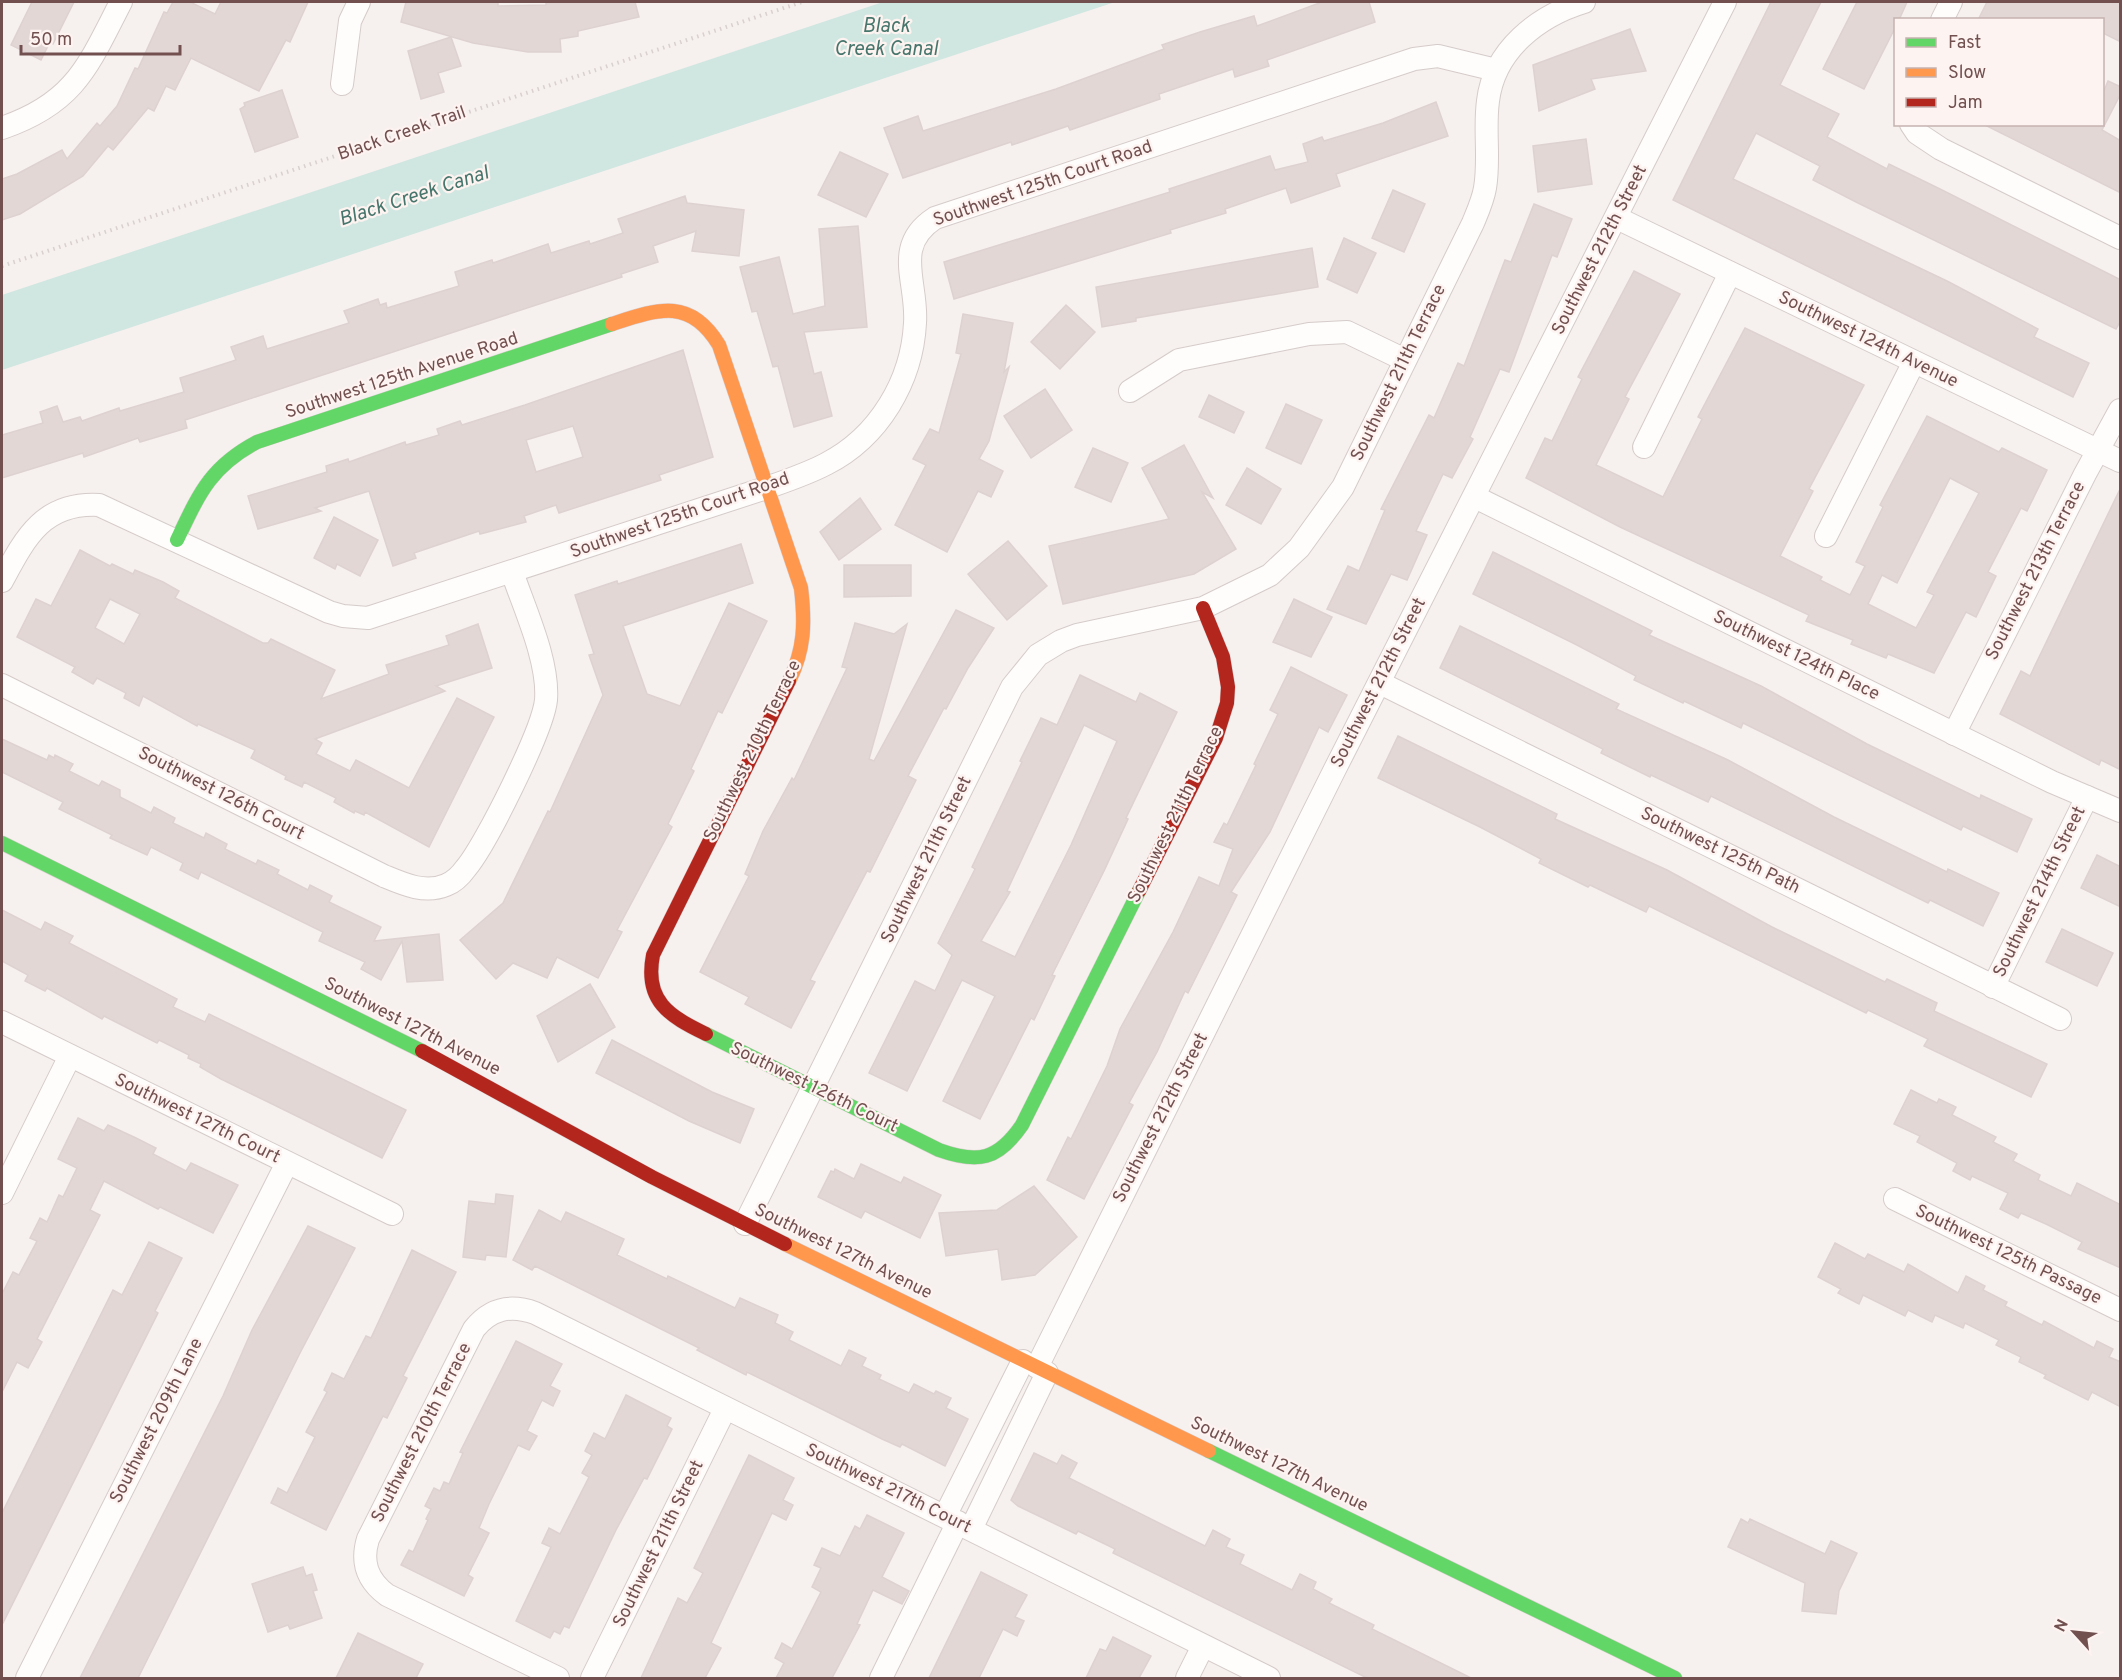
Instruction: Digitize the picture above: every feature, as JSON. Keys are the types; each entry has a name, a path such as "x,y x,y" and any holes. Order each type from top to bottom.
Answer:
{"street":[{"path":"2,128 46,110 58,101 88,65 121,2"},
{"path":"342,84 350,21 359,2"},
{"path":"1496,70 1528,31 1555,12 1584,2"},
{"path":"1942,18 1951,2"},
{"name":"Southwest 212th Street","path":"881,1678 1380,682 1617,218 1717,4"},
{"name":"Southwest 125th Court Road","path":"2,581 31,532 49,516 69,506 83,504 106,507 330,612 356,618 378,615 512,573 766,488 808,473 845,453 875,426 887,409 899,388 913,340 915,304 909,265 913,242 926,224 936,218 1414,59 1438,57 1496,70"},
{"name":"Southwest 211th Terrace","path":"986,1158 1007,1145 1022,1125 1225,715 1229,691 1225,656 1203,608 1270,574 1311,535 1343,487 1480,204 1486,172 1488,99 1496,70"},
{"path":"1912,126 1917,133 1941,149 2121,238"},
{"name":"Southwest 124th Avenue","path":"1617,218 2121,460"},
{"path":"1644,447 1730,273"},
{"name":"Southwest 125th Avenue Road","path":"177,540 215,469 225,459 257,442 636,316 674,309 683,311"},
{"name":"Southwest 210th Terrace","path":"653,994 650,974 653,955 801,651 805,626 801,588 719,345 703,321 683,311"},
{"path":"1130,391 1179,360 1309,334 1347,333 1405,360"},
{"path":"1826,536 1914,362"},
{"name":"Southwest 213th Terrace","path":"1954,734 2098,450 2121,410"},
{"name":"Southwest 124th Place","path":"1475,497 1954,734 2121,811"},
{"name":"Southwest 126th Court","path":"2,685 384,876 419,888 444,886 456,880 479,850 533,740 546,701 546,682 541,659 512,573"},
{"name":"Southwest 211th Street","path":"745,1224 1012,687 1023,670 1049,647 1077,634 1203,608"},
{"name":"Southwest 125th Path","path":"1380,682 2060,1019"},
{"name":"Southwest 214th Street","path":"1993,987 2087,797"},
{"name":"Southwest 127th Avenue","path":"2,843 465,1073 652,1177 745,1224 1675,1678"},
{"name":"Southwest 126th Court","path":"653,994 662,1007 680,1021 814,1089 964,1160 986,1158"},
{"name":"Southwest 127th Court","path":"2,1022 392,1214"},
{"path":"2,1193 70,1056"},
{"name":"Southwest 209th Lane","path":"27,1678 287,1163"},
{"name":"Southwest 125th Passage","path":"1895,1199 2121,1310"},
{"name":"Southwest 210th Terrace","path":"504,1308 487,1316 474,1329 368,1539 365,1551 367,1572 377,1588 387,1594 558,1678"},
{"name":"Southwest 217th Court","path":"504,1308 535,1313 1269,1678"},
{"name":"Southwest 211th Street","path":"592,1678 725,1409"},
{"path":"1187,1678 1203,1646"}],"path":[{"name":"Black Creek Trail","path":"2,266 802,2"}],"water":[{"name":"Black Creek Canal","path":"883,2 1115,2 2,370 2,295"}],"building":[{"path":"32,2 74,2 53,44 50,42 41,60 11,45"},
{"path":"173,2 190,2 215,14 221,2 308,2 290,42 286,40 259,91 191,58 175,90 166,86 154,111 148,108 113,150 108,146 83,176 20,214 2,220 2,179 17,174 62,150 67,159 97,123 100,126 117,106 135,68 138,69 164,12 167,13"},
{"path":"406,2 498,2 498,6 546,5 546,2 635,2 639,17 578,31 578,36 560,39 561,52 528,52 473,43 401,22"},
{"path":"1322,2 1369,2 1375,22 1267,60 1269,66 1235,77 1233,69 1159,94 1160,99 1070,130 1068,126 1012,145 1011,142 903,178 884,128 918,116 923,131 1056,89 1164,49 1162,45 1200,32 1254,16 1257,26"},
{"path":"1771,2 1821,2 1780,85 1839,114 1827,137 1887,169 1889,164 2121,280 2121,320 2116,329 1813,180 1820,166 1756,133 1733,179 1947,281 2038,329 2034,337 2089,363 2073,397 1673,200"},
{"path":"1857,2 1907,2 1900,18 1894,18 1894,30 1864,89 1823,69"},
{"path":"1987,2 2121,2 2121,42 2104,34 2104,18 1979,18"},
{"path":"1630,29 1646,71 1591,79 1595,89 1539,111 1533,65"},
{"path":"451,37 461,66 438,73 444,92 421,99 408,51"},
{"path":"2108,81 2121,87 2121,93 2102,130 2121,141 2121,193 1987,126 2104,126 2104,91"},
{"path":"282,90 298,137 255,152 240,109 245,106 244,103"},
{"path":"1436,102 1448,136 1336,174 1340,186 1291,203 1286,188 1225,209 1226,213 1170,230 1171,233 954,299 944,262 1170,192 1169,189 1270,156 1275,170 1308,162 1303,144 1322,137 1324,141 1383,123"},
{"path":"1586,139 1592,184 1538,192 1533,146"},
{"path":"840,152 888,174 866,217 818,195"},
{"path":"1393,190 1425,204 1404,252 1372,238"},
{"path":"685,196 687,203 744,210 739,256 692,251 696,231 653,246 658,262 621,274 622,277 185,420 187,428 140,442 138,438 84,457 83,453 2,478 2,435 43,423 40,412 57,406 63,422 80,417 82,421 119,408 120,411 184,392 180,378 236,360 231,347 263,336 267,349 349,323 344,311 378,299 380,305 386,303 387,308 459,286 455,272 492,260 493,263 548,244 551,253 589,241 590,244 623,233 618,219"},
{"path":"1534,204 1572,219 1557,257 1552,255 1509,372 1500,369 1470,437 1473,439 1452,478 1443,474 1416,531 1427,535 1407,580 1391,574 1366,624 1327,609 1348,566 1359,571 1385,510 1381,509 1429,415 1434,418 1458,363 1464,366 1505,260 1511,262"},
{"path":"858,226 867,327 804,332 814,374 821,372 832,416 794,427 778,366 773,367 757,311 752,312 740,267 779,257 793,314 825,306 819,229"},
{"path":"1344,238 1376,253 1357,293 1327,279"},
{"path":"1312,248 1318,287 1136,318 1136,321 1102,327 1096,287"},
{"path":"1634,271 1680,294 1625,397 1629,399 1596,465 1663,497 1702,419 1698,417 1745,328 1864,385 1809,489 1813,491 1780,556 1822,577 1820,580 1850,595 1865,566 1856,562 1883,507 1880,505 1927,416 1999,452 2002,448 2047,470 2027,511 2021,508 1988,572 1996,576 1976,617 1966,612 1934,673 1888,654 1886,658 1851,644 1853,640 1806,621 1809,615 1620,527 1526,478 1545,438 1552,441 1582,379 1578,377","holes":["1950,478 1979,493 1927,592 1934,595 1916,628 1868,604 1882,575 1897,583"]},
{"path":"1066,305 1095,332 1060,369 1031,342"},
{"path":"963,314 1013,323 1004,372 1009,367 989,441 979,459 1003,471 991,497 978,491 947,552 895,525 926,465 913,459 930,429 939,433 961,354 956,353"},
{"path":"683,350 713,457 659,475 661,480 559,513 556,505 524,516 526,522 480,534 479,531 414,553 416,558 393,566 369,491 315,508 321,511 258,529 248,496 327,472 326,466 348,459 349,462 405,442 406,445 439,435 437,429 460,421 462,425","holes":["573,426 583,457 536,472 526,440"]},
{"path":"1045,389 1072,430 1031,458 1004,416"},
{"path":"1209,395 1244,412 1234,433 1199,417"},
{"path":"1286,404 1322,420 1301,464 1266,448"},
{"path":"1184,445 1213,498 1202,492 1236,549 1194,574 1063,604 1049,546 1169,519 1142,468"},
{"path":"1093,448 1128,463 1111,502 1075,487"},
{"path":"1247,468 1281,489 1261,524 1226,505"},
{"path":"2121,487 2121,770 2101,760 2099,765 2000,714 2021,671 2030,676"},
{"path":"860,498 881,529 839,560 820,532"},
{"path":"334,517 378,540 360,576 337,564 335,569 314,558"},
{"path":"1008,541 1047,586 1007,620 968,574"},
{"path":"741,544 753,583 623,626 647,694 680,706 729,603 767,621 722,713 718,711 691,769 694,771 668,824 672,827 617,930 622,932 598,978 557,957 547,978 513,963 496,979 460,940 503,903 548,811 550,812 603,695 589,655 594,654 575,595 617,581 618,584"},
{"path":"80,550 110,566 112,564 133,574 135,570 163,582 179,591 175,598 263,643 268,643 271,639 335,670 321,699 389,674 386,665 449,645 446,636 478,624 492,668 436,686 445,691 315,739 322,743 316,754 350,771 356,760 409,788 457,698 494,717 429,847 365,812 364,815 355,811 354,813 334,802 336,798 304,782 302,787 285,779 286,776 251,758 255,750 198,724 197,726 143,696 139,706 124,698 126,693 97,678 93,684 72,672 75,667 17,637 36,599 51,606","holes":["110,599 140,614 124,644 95,628"]},
{"path":"1493,552 1652,631 1649,635 1761,686 1867,744 1980,799 1981,795 2032,819 2017,852 1963,826 1961,830 1743,723 1741,728 1634,680 1636,676 1473,594"},
{"path":"844,565 911,565 911,596 844,597"},
{"path":"1294,599 1332,617 1311,657 1273,642"},
{"path":"956,610 994,628 968,668 946,709 944,708 908,776 916,780 870,872 867,871 810,980 815,982 791,1028 745,1004 749,997 700,972 749,876 745,874 763,831 792,778 794,780 847,668 842,667 855,623 894,634 907,624 869,759 874,761"},
{"path":"1460,626 1619,704 1616,709 1728,760 1834,817 1947,872 1948,869 1999,893 1983,926 1930,900 1928,903 1711,796 1708,802 1651,775 1650,777 1601,753 1603,749 1440,668"},
{"path":"1291,667 1347,695 1328,732 1319,727 1270,832 1231,892 1237,895 1188,993 1185,991 1157,1052 1129,1103 1133,1105 1084,1199 1047,1180 1068,1137 1071,1139 1107,1066 1120,1029 1173,932 1199,877 1219,886 1233,849 1214,842 1224,823 1227,825 1256,765 1254,764 1278,714 1270,710"},
{"path":"1080,675 1136,702 1140,693 1177,712 1126,818 1128,819 1104,871 1052,975 1055,976 1034,1020 1031,1018 980,1119 943,1101 995,996 962,980 907,1091 869,1073 915,981 935,991 952,955 938,943 975,869 972,867 1022,762 1020,761 1041,718 1057,725","holes":["1084,725 1117,741 1071,845 1015,957 981,941 1010,892 1007,891"]},
{"path":"1398,736 1557,814 1555,819 1667,870 1772,927 1885,982 1887,979 1937,1003 1934,1011 2047,1064 2031,1097 1924,1046 1928,1039 1868,1010 1866,1013 1649,906 1646,912 1590,885 1588,887 1539,863 1541,859 1480,827 1378,778"},
{"path":"2,739 47,760 49,755 54,758 55,755 73,764 69,771 99,786 102,781 120,790 120,797 151,813 154,807 175,818 173,823 204,838 206,833 227,844 225,849 256,864 258,860 279,870 277,874 308,890 310,885 332,896 329,902 381,927 374,941 439,934 443,980 407,982 402,941 381,980 361,969 365,962 319,941 323,932 201,872 198,879 180,870 183,863 151,847 147,855 110,838 112,835 59,809 63,802 2,772"},
{"path":"2097,855 2121,867 2121,907 2081,888"},
{"path":"2,910 41,930 45,922 73,936 69,943 177,999 173,1007 205,1022 209,1014 406,1110 382,1158 221,1079 200,1067 201,1064 188,1058 189,1055 159,1040 157,1043 104,1016 102,1019 47,988 45,991 25,981 28,975 2,961"},
{"path":"2062,929 2113,953 2097,986 2046,962"},
{"path":"590,984 615,1027 558,1062 537,1016"},
{"path":"612,1040 712,1092 754,1109 740,1143 689,1121 596,1073"},
{"path":"1911,1090 1937,1103 1939,1099 1956,1107 1952,1115 1996,1137 1993,1142 2017,1154 2013,1161 2040,1175 2038,1180 2071,1196 2077,1183 2121,1205 2121,1268 2078,1249 2082,1242 2046,1224 2021,1213 2018,1218 2000,1209 2008,1193 1972,1176 1970,1180 1953,1171 1957,1163 1917,1142 1920,1136 1894,1124"},
{"path":"78,1118 104,1131 108,1125 136,1138 156,1148 153,1154 186,1171 191,1163 238,1185 213,1233 160,1207 158,1209 104,1181 90,1210 100,1215 37,1339 42,1342 28,1368 17,1362 2,1392 2,1294 13,1272 19,1275 37,1241 30,1238 40,1218 47,1222 59,1195 63,1197 77,1168 58,1159"},
{"path":"861,1164 901,1183 904,1177 941,1195 920,1238 865,1211 861,1218 818,1197 831,1171 834,1172 835,1169 854,1179"},
{"path":"1034,1186 1077,1237 1035,1275 1002,1280 998,1249 946,1256 939,1213 997,1210"},
{"path":"496,1194 513,1196 506,1257 486,1255 485,1260 463,1257 469,1201 495,1204"},
{"path":"539,1210 561,1222 566,1212 624,1239 617,1255 667,1279 668,1276 735,1308 740,1298 778,1315 775,1323 793,1332 789,1340 841,1366 849,1350 866,1358 862,1366 881,1375 879,1379 909,1393 914,1384 934,1394 936,1391 951,1398 946,1408 968,1419 945,1466 902,1444 900,1447 882,1439 747,1372 746,1375 697,1350 699,1348 535,1266 532,1270 513,1260"},
{"path":"308,1226 355,1248 138,1678 80,1678 223,1396 252,1330"},
{"path":"149,1242 182,1258 155,1311 158,1313 2,1625 2,1513 113,1290 122,1295"},
{"path":"1835,1243 1865,1259 1868,1254 1904,1272 1908,1264 1958,1293 1966,1276 1985,1286 1983,1290 2007,1302 2005,1306 2042,1325 2044,1321 2094,1348 2097,1341 2113,1349 2109,1357 2121,1362 2121,1407 2092,1392 2088,1400 2044,1378 2046,1375 2019,1362 2021,1357 1996,1345 1999,1340 1965,1323 1963,1328 1935,1315 1932,1322 1908,1310 1905,1316 1863,1295 1859,1304 1838,1293 1841,1289 1818,1277"},
{"path":"412,1250 456,1272 403,1376 407,1378 387,1418 383,1416 326,1530 271,1503 278,1488 287,1493 315,1437 306,1432 327,1392 324,1390 332,1373 344,1379 366,1336 371,1338"},
{"path":"516,1341 562,1364 550,1386 560,1391 553,1406 542,1400 527,1431 537,1436 529,1450 518,1445 489,1504 479,1528 489,1533 468,1575 473,1578 464,1596 401,1565 409,1550 413,1552 428,1520 426,1519 431,1509 425,1506 434,1488 440,1491 444,1482 449,1484 463,1453 460,1452"},
{"path":"626,1395 671,1418 667,1426 672,1429 647,1479 644,1478 616,1530 569,1628 564,1626 560,1634 554,1631 550,1638 516,1621 551,1547 542,1543 549,1528 560,1534 589,1477 582,1473 592,1455 585,1451 594,1433 605,1439"},
{"path":"1034,1453 1057,1464 1062,1455 1077,1463 1069,1478 1205,1546 1213,1530 1230,1539 1226,1547 1244,1555 1240,1564 1292,1590 1300,1574 1316,1582 1313,1589 1332,1599 1329,1603 1374,1625 1372,1629 1471,1678 1367,1678 1113,1553 1115,1549 1107,1545 1078,1531 1076,1534 1018,1506 1011,1500"},
{"path":"749,1455 794,1478 783,1500 793,1505 786,1520 772,1513 711,1643 721,1648 705,1678 641,1678 678,1598 687,1603 703,1573 694,1568"},
{"path":"867,1515 904,1533 882,1577 909,1591 902,1604 873,1590 857,1624 860,1625 832,1678 776,1678 784,1663 775,1658 782,1643 792,1649 821,1592 812,1587 821,1568 814,1565 822,1548 840,1556 855,1526 860,1529"},
{"path":"1741,1519 1748,1523 1750,1519 1825,1554 1831,1541 1857,1553 1839,1591 1836,1614 1802,1611 1805,1583 1728,1547"},
{"path":"303,1567 306,1576 312,1574 317,1590 313,1591 322,1618 290,1629 288,1625 268,1632 252,1584"},
{"path":"981,1572 1027,1595 1015,1617 1024,1621 1017,1636 1003,1629 979,1678 929,1678"},
{"path":"358,1633 423,1664 416,1678 336,1678"},
{"path":"1113,1637 1151,1656 1139,1678 1086,1678 1100,1649 1106,1651"}],"traffic: fast":[{"path":"177,540 208,483 228,461 257,442 612,324"},
{"path":"2,843 422,1051"},
{"path":"706,1034 939,1150 965,1157 986,1156 1004,1146 1022,1125 1139,891"},
{"path":"1209,1451 1675,1678"}],"traffic: slow":[{"path":"612,324 658,311 685,313 697,319 719,345 801,588 803,612 801,646 789,681"},
{"path":"785,1244 1209,1451"}],"traffic: jam":[{"path":"1139,891 1216,738 1227,703 1228,687 1223,657 1203,608"},
{"path":"706,1034 681,1021 662,1005 652,984 653,955 789,681"},
{"path":"422,1051 652,1177 785,1244"}]}
